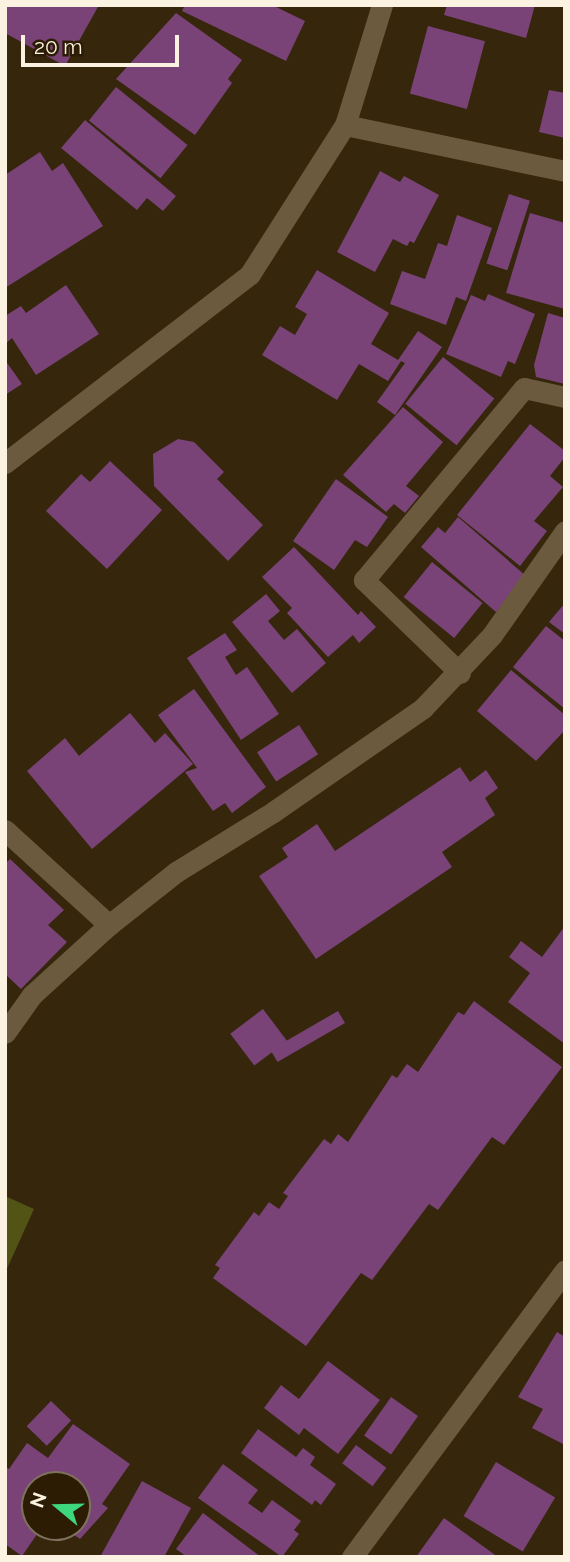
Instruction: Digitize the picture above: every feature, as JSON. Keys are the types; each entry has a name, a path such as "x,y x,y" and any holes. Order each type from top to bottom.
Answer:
{"street":[{"path":"5,463 250,274 345,125 382,5"},
{"path":"345,125 565,171"},
{"path":"460,673 364,580 524,388 565,397"},
{"path":"5,1033 32,996 109,925 176,872 273,812 423,708 460,673 565,531"},
{"path":"5,830 109,925"},
{"path":"352,1557 565,1270"}],"shaded area":[{"path":"5,1196 34,1209 5,1273"}],"building":[{"path":"5,5 99,5 65,66 5,33"},
{"path":"185,5 272,5 305,21 286,61 182,11"},
{"path":"447,5 535,5 526,38 444,15"},
{"path":"176,13 242,60 228,79 232,83 195,135 116,79"},
{"path":"428,26 485,41 467,109 410,94"},
{"path":"116,87 187,145 160,178 89,120"},
{"path":"549,90 565,93 565,138 539,132"},
{"path":"85,120 176,196 163,211 147,198 137,210 61,148"},
{"path":"40,152 52,171 63,163 103,226 5,288 5,175"},
{"path":"380,171 400,182 404,176 439,195 414,243 410,241 407,246 393,239 375,272 337,252"},
{"path":"509,194 530,201 507,270 486,263"},
{"path":"530,213 565,223 565,309 506,293"},
{"path":"457,215 492,228 466,301 456,297 446,325 390,304 402,271 425,279 438,243 447,246"},
{"path":"317,270 389,313 371,344 398,360 418,331 442,347 395,415 377,402 405,363 401,361 388,381 359,364 337,400 262,355 280,326 295,335 307,314 295,307"},
{"path":"66,285 99,334 36,375 12,338 5,344 5,316 21,306 26,313"},
{"path":"488,294 535,314 515,364 508,361 501,377 446,354 471,295 485,301"},
{"path":"548,313 565,318 565,384 536,377 534,365"},
{"path":"443,357 494,399 457,445 405,404"},
{"path":"5,360 22,384 5,395"},
{"path":"403,407 443,442 406,486 419,496 405,513 394,504 386,512 343,475"},
{"path":"530,424 565,451 565,457 550,476 563,487 534,521 547,531 520,566 457,515"},
{"path":"178,439 194,442 224,472 217,479 263,525 228,561 154,486 153,454"},
{"path":"110,461 162,510 107,569 46,511 81,474 90,482"},
{"path":"336,479 388,517 367,547 355,540 334,570 293,541"},
{"path":"458,517 526,576 496,612 421,547 438,527 445,533"},
{"path":"294,547 358,615 361,611 376,627 359,643 353,635 328,657 287,613 292,608 262,577"},
{"path":"432,562 483,603 454,638 404,597"},
{"path":"266,594 280,611 268,621 284,640 297,629 326,663 292,693 232,622"},
{"path":"565,603 565,634 549,622"},
{"path":"546,626 565,641 565,709 513,667"},
{"path":"225,633 237,650 225,657 236,675 247,667 279,714 241,740 187,658"},
{"path":"511,670 565,715 565,730 536,761 477,711"},
{"path":"194,689 266,787 232,813 225,803 213,811 185,772 197,768 158,715"},
{"path":"130,713 155,743 165,733 193,764 92,849 27,771 65,738 79,756"},
{"path":"299,725 318,754 276,782 257,752"},
{"path":"460,767 470,782 486,770 498,788 485,798 495,815 442,852 452,867 316,959 259,876 288,857 282,848 317,824 335,851"},
{"path":"10,859 64,910 48,925 67,942 21,989 5,974 5,864"},
{"path":"565,926 565,1044 508,1002 530,973 509,957 521,941 542,957"},
{"path":"474,1001 562,1067 504,1145 492,1137 438,1210 429,1204 372,1280 361,1273 306,1346 213,1278 220,1268 215,1265 254,1212 259,1216 269,1202 279,1209 288,1196 283,1193 324,1139 331,1144 338,1134 348,1142 392,1075 397,1078 407,1064 418,1072 458,1012 464,1015"},
{"path":"263,1009 287,1041 254,1066 230,1034"},
{"path":"338,1011 345,1023 277,1062 270,1050"},
{"path":"557,1332 565,1337 565,1445 532,1428 543,1409 518,1397"},
{"path":"328,1361 380,1400 338,1454 304,1428 299,1435 264,1408 281,1385 299,1399"},
{"path":"391,1397 418,1416 391,1454 364,1436"},
{"path":"51,1401 71,1420 47,1446 27,1426"},
{"path":"73,1424 130,1464 102,1504 108,1508 91,1527 91,1471 21,1471 21,1541 32,1541 22,1556 5,1544 5,1467 9,1469 27,1443 48,1458"},
{"path":"258,1429 296,1457 303,1448 315,1457 310,1465 336,1484 321,1505 315,1500 312,1505 241,1453"},
{"path":"356,1445 386,1468 373,1486 342,1463"},
{"path":"496,1462 555,1498 523,1552 464,1516"},
{"path":"223,1464 258,1490 248,1503 262,1513 272,1500 301,1521 294,1530 299,1534 282,1557 198,1498"},
{"path":"142,1481 191,1508 164,1557 100,1557"},
{"path":"203,1513 261,1557 187,1557 176,1549"},
{"path":"444,1518 498,1557 416,1557"}]}
